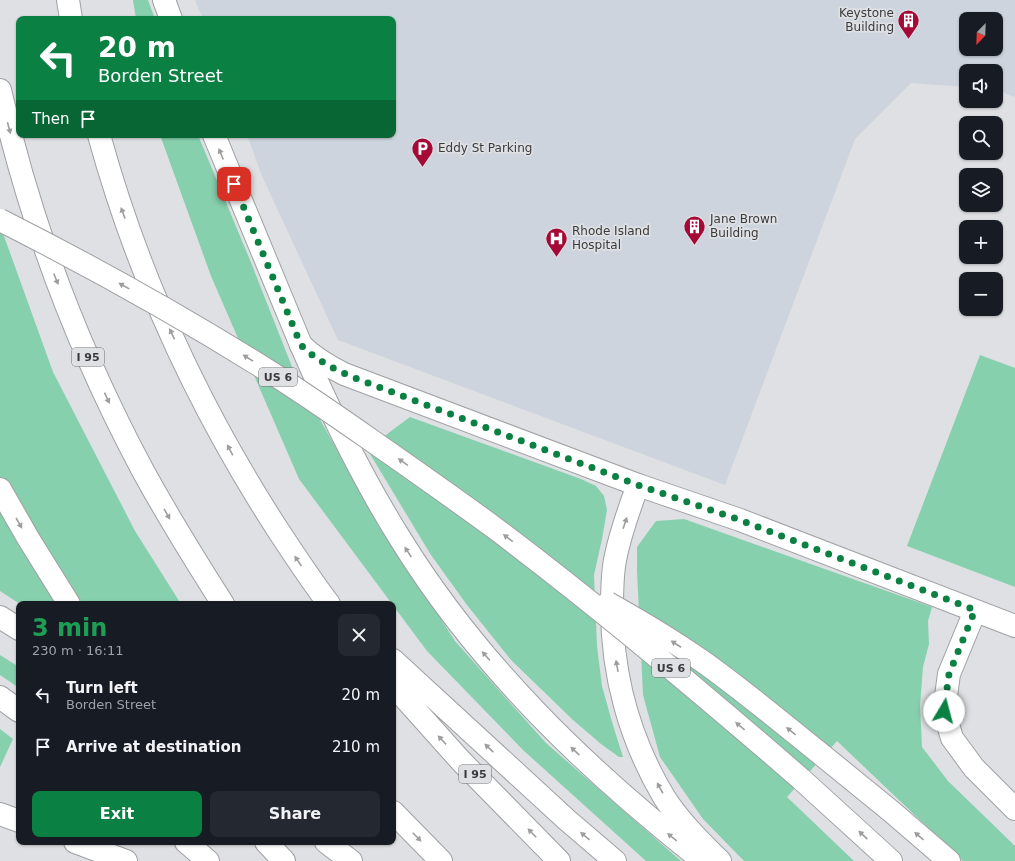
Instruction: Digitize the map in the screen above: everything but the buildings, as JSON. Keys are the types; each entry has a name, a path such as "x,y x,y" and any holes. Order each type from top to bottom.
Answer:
{"main road":[{"path":"68,0 71,16"},
{"path":"164,0 170,16"},
{"name":"I 95","path":"0,90 20,171 36,222 53,272 94,372 118,423 150,482 221,601"},
{"path":"100,138 121,206 142,266 188,370 241,470 267,514 327,600"},
{"path":"215,138 319,386 378,501 424,575 452,615 475,644 536,712 571,748 670,836 703,861"},
{"name":"US 6","path":"0,220 59,250 191,324 281,379 412,468 539,562 656,656 801,778 891,861"},
{"path":"301,345 313,356 344,374 638,485 740,520 1015,626"},
{"path":"638,485 622,532 615,561 612,593 612,628 623,699 634,734 648,767 665,798 686,827 720,861"},
{"path":"0,489 67,601"},
{"path":"539,562 649,626 702,661 750,697 822,755 949,861"},
{"path":"975,610 949,674 944,711 952,738 974,768 1015,809"},
{"path":"0,617 16,627"},
{"path":"396,663 567,820 615,861"},
{"name":"I 95","path":"396,688 461,761 560,861"},
{"path":"0,697 16,709"},
{"path":"0,814 16,820"},
{"path":"396,815 441,861"},
{"path":"83,845 126,861"},
{"path":"189,845 208,861"},
{"path":"269,845 284,861"},
{"path":"330,845 351,861"}],"shaded area":[{"name":"Rhode Island Hospital","path":"195,0 1015,0 1015,97 1003,93 1003,64 959,64 959,86 911,83 855,139 725,485 338,340 262,176 248,138 396,138 396,16 202,16"}],"green space":[{"path":"133,0 148,0 154,16 136,16"},
{"path":"161,138 199,138 250,260 296,377 375,517 455,641 546,743 681,861 646,861 523,750 427,651 396,609 396,601 390,601 299,479 211,276"},
{"path":"0,225 53,372 135,531 179,601 16,601 0,591"},
{"path":"980,355 1015,368 1015,587 907,546"},
{"path":"410,417 581,479 596,486 604,496 607,510 594,575 597,646 602,686 623,757 619,757 601,744 573,720 511,660 467,605 431,555 367,449"},
{"path":"684,519 932,607 928,621 929,644 923,667 920,706 922,747 948,781 1015,846 1015,861 963,861 837,741 787,797 854,861 744,861 703,819 660,757 643,695 637,547 656,521"},
{"path":"0,655 16,665 16,686 0,675"},
{"path":"0,729 13,739 0,767"}],"place":[{"name":"Keystone Building","path":"909,40"},
{"name":"Eddy St Parking","path":"423,168"},
{"name":"Jane Brown Building","path":"695,246"},
{"name":"Rhode Island Hospital","path":"556,258"}],"route":[{"path":"234,184 301,345 313,356 335,370 638,485 740,520 975,610 949,674 944,711"}]}
